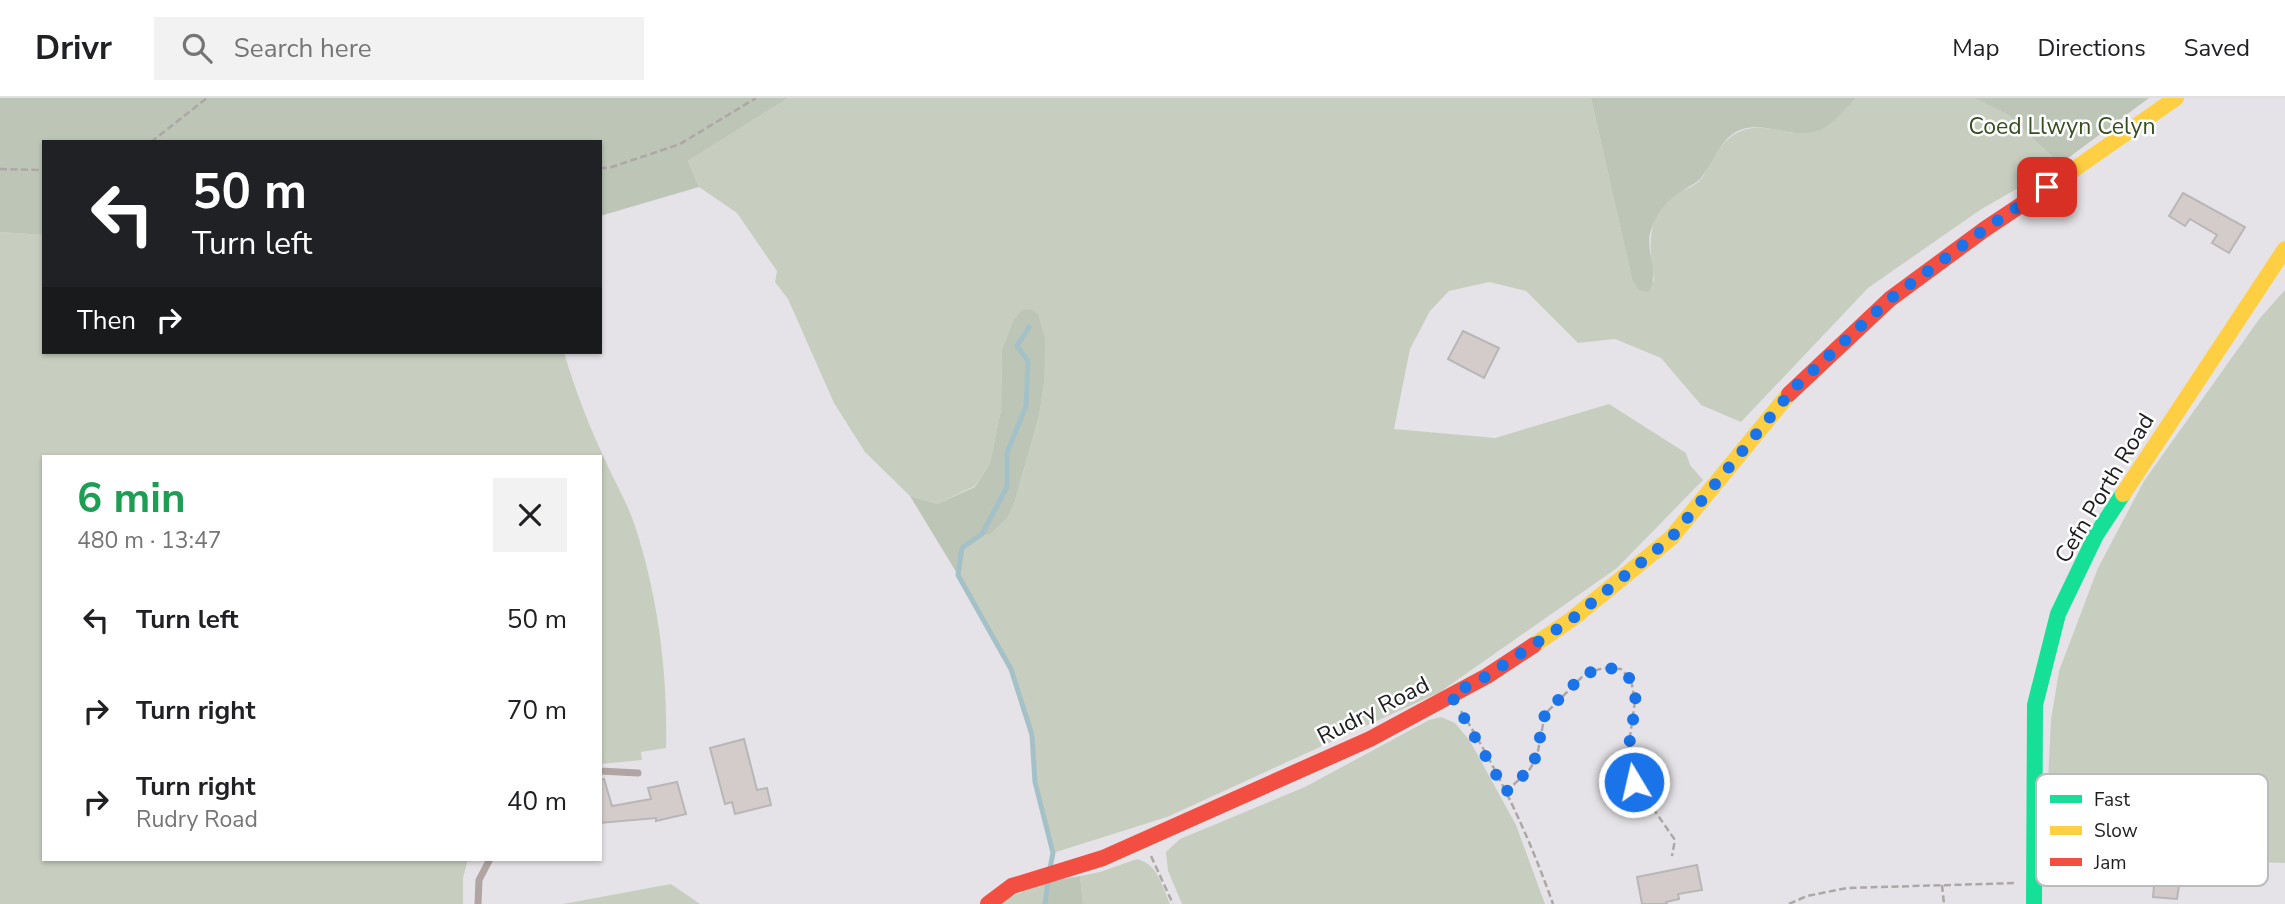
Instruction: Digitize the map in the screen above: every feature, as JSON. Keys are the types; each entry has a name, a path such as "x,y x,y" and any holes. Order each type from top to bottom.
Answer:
{"street":[{"name":"Rudry Road","path":"988,904 1012,886 1103,858 1370,739 1487,676 1572,619 1671,538 1794,388 1890,299 1985,229 2129,134 2176,98"},
{"name":"Cefn Porth Road","path":"2034,904 2035,705 2058,614 2096,535 2285,249"}],"lane":[{"path":"602,771 638,773"},
{"path":"478,904 479,880 489,861"}],"path":[{"path":"154,140 207,98"},
{"path":"602,168 680,144 757,98"},
{"path":"0,169 42,170"},
{"path":"1506,792 1530,769 1536,756 1545,714 1585,674 1603,668 1621,669 1631,680 1636,701 1626,765 1634,782 1675,840 1672,856"},
{"path":"1451,695 1506,792 1540,867 1553,904"},
{"path":"1144,841 1173,904"},
{"path":"1789,904 1807,896 1847,888 2034,883"},
{"path":"1942,885 1944,904"}],"shaded area":[{"path":"788,98 1591,98 1632,279 1654,281 1651,238 1652,228 1661,209 1671,197 1700,180 1728,139 1746,129 1767,128 1793,133 1856,98 1974,98 2008,115 2060,164 1980,210 1868,288 1741,422 1701,405 1661,358 1615,339 1578,343 1526,291 1489,282 1449,291 1430,311 1410,349 1394,429 1495,438 1609,404 1686,453 1690,465 1703,480 1617,568 1440,692 1167,817 1053,853 1035,782 1032,735 1011,669 958,575 962,548 982,534 1014,504 1039,416 1044,384 1013,321 1002,349 1001,410 990,463 975,486 937,504 910,496 865,452 834,403 788,299 775,282 777,271 737,213 699,187 688,161"},
{"path":"0,232 42,235 42,354 565,354 583,408 629,510 650,580 663,664 666,748 641,752 642,760 602,764 602,455 42,455 42,861 467,861 463,878 463,904 0,904"},
{"path":"2285,290 2285,863 2268,862 2268,774 2048,774 2051,720 2059,671 2098,568 2144,481 2260,318"},
{"path":"1441,717 1455,723 1470,741 1516,825 1545,904 1182,904 1168,871 1166,852 1180,839 1305,787 1429,720"},
{"path":"1137,859 1155,871 1170,904 1083,904 1080,876"},
{"path":"1048,882 1045,904 1000,904 1010,897"},
{"path":"671,884 700,904 563,904"}],"green space":[{"path":"0,98 788,98 688,161 699,187 602,215 602,140 42,140 42,235 0,232"},
{"path":"1591,98 1856,98 1835,120 1820,130 1797,133 1761,127 1738,131 1728,138 1701,178 1673,198 1656,217 1649,238 1653,278 1648,292 1639,290 1632,279"},
{"name":"Coed Llwyn Celyn","path":"1974,98 2149,98 2060,164 2008,115"},
{"path":"1030,309 1038,314 1045,339 1044,384 1039,416 1014,504 1006,519 989,535 982,534 962,548 958,575 910,496 937,504 975,487 990,463 1001,410 1002,349 1013,321 1022,310"},
{"path":"1080,876 1083,904 1045,904 1048,882"}],"building":[{"path":"2183,193 2245,227 2229,253 2212,243 2217,235 2190,219 2185,226 2169,216"},
{"path":"1463,331 1499,348 1484,378 1448,359"},
{"path":"744,739 757,790 767,788 771,805 735,814 732,802 725,804 710,748"},
{"path":"602,780 612,806 651,799 648,788 677,782 686,814 656,821 656,818 602,823"},
{"path":"1697,865 1702,890 1678,894 1679,899 1666,902 1667,904 1642,904 1637,877"},
{"path":"2154,886 2179,886 2177,899 2153,897"}],"waterway":[{"path":"1029,327 1017,346 1028,361 1026,406 1007,453 1007,487 982,534 962,548 958,575 1011,669 1032,735 1035,782 1053,853 1050,868"},
{"path":"1045,904 1048,881"}],"traffic: fast":[{"path":"2034,904 2035,705 2058,614 2096,535 2123,494"}],"traffic: slow":[{"path":"2069,173 2176,98"},
{"path":"2123,494 2285,249"},
{"path":"1534,645 1572,619 1671,538 1789,394"}],"traffic: jam":[{"path":"1789,394 1890,299 1985,229 2069,173"},
{"path":"988,904 1012,886 1103,858 1370,739 1487,676 1534,645"}],"route":[{"path":"1634,782 1626,765 1636,701 1631,680 1621,669 1603,668 1585,674 1545,714 1536,756 1530,769 1506,792 1451,695 1487,676 1572,619 1671,538 1794,388 1890,299 2047,187"}]}
